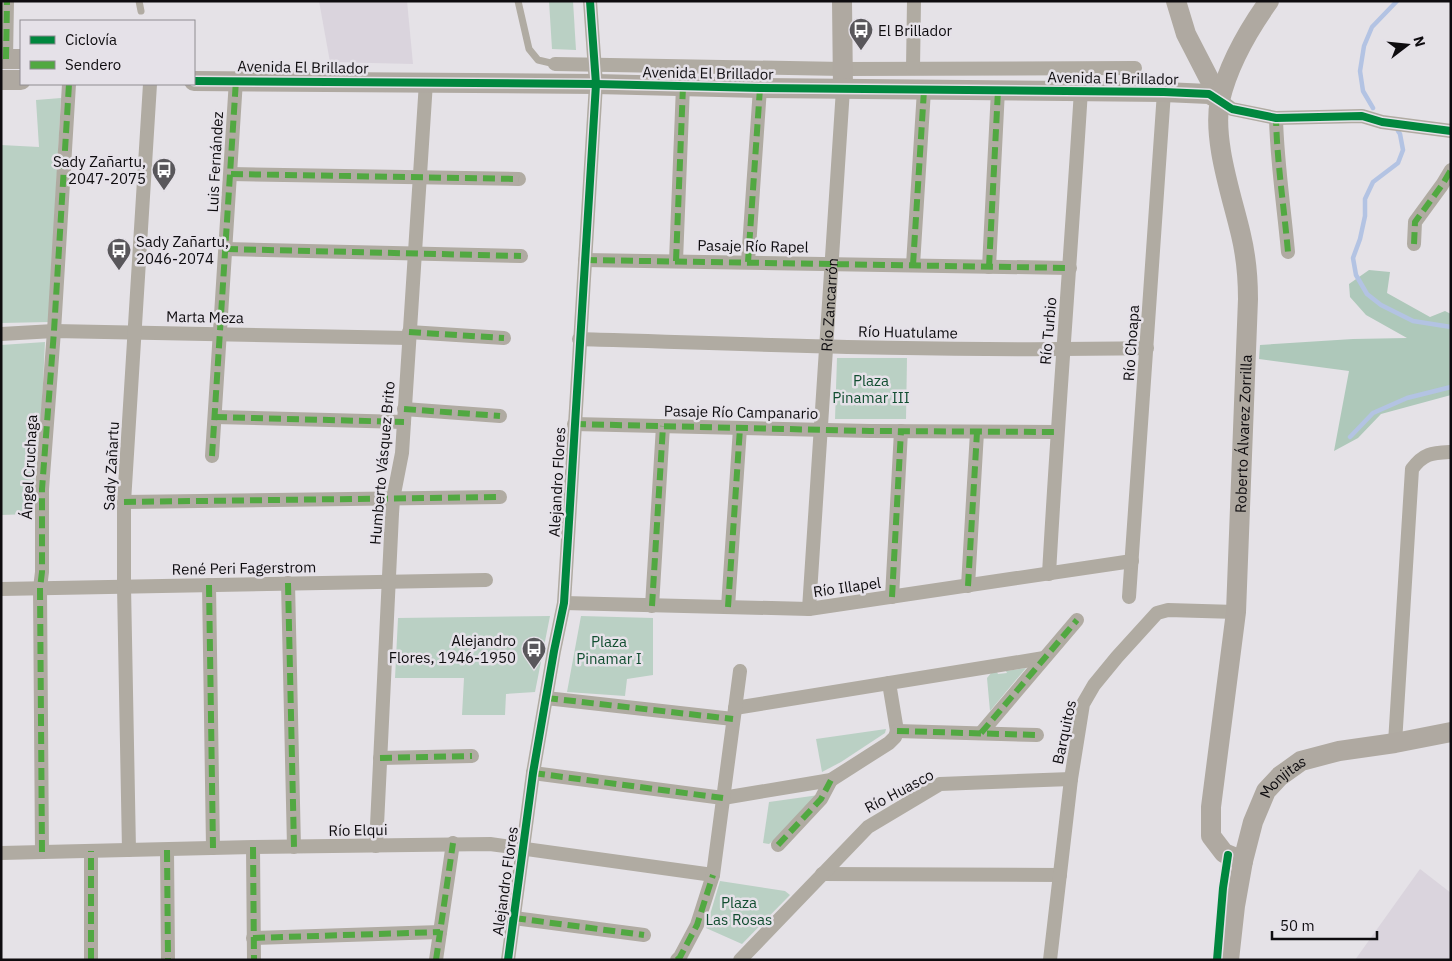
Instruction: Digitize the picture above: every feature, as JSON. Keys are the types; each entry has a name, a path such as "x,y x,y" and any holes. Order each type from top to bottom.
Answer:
{"street":[{"path":"7,1 10,59"},
{"name":"Alejandro Flores","path":"508,960 533,773 564,603 595,75 590,1"},
{"name":"Río Zancarrón","path":"810,609 843,89 842,1"},
{"path":"912,68 914,1"},
{"path":"1176,1 1186,34 1220,100 1232,109 1276,118 1362,116 1382,122 1451,131"},
{"name":"Roberto Álvarez Zorrilla","path":"1243,861 1224,853 1211,836 1211,807 1236,612 1248,282 1244,251 1221,152 1219,118 1220,100 1242,45 1269,1"},
{"name":"Avenida El Brillador","path":"554,64 595,75 683,86 1164,92 1209,94 1220,100"},
{"name":"Avenida El Brillador","path":"195,81 426,82 595,75 843,69 1135,68"},
{"path":"1,80 20,80"},
{"name":"Luis Fernández","path":"212,456 236,80"},
{"name":"Humberto Vásquez Brito","path":"376,846 393,499 402,453 426,82"},
{"name":"Ángel Cruchaga","path":"42,852 40,588 42,572 42,489 69,85"},
{"name":"Sady Zañartu","path":"129,850 124,502 150,85"},
{"path":"676,261 683,86"},
{"path":"748,262 760,88"},
{"path":"914,265 924,90"},
{"path":"988,267 998,90"},
{"name":"Río Turbio","path":"1049,574 1081,90"},
{"name":"Río Choapa","path":"1129,597 1164,92"},
{"path":"1276,118 1279,182 1284,199 1288,252"},
{"path":"1414,244 1416,222 1451,170"},
{"path":"231,174 519,179"},
{"path":"226,249 521,256"},
{"name":"Pasaje Río Rapel","path":"585,260 1070,268"},
{"name":"Marta Meza","path":"1,334 54,331 409,335 504,338"},
{"name":"Río Huatulame","path":"579,339 826,347 1063,350 1147,348"},
{"path":"215,417 500,416"},
{"name":"Pasaje Río Campanario","path":"574,424 820,430 1057,432"},
{"path":"652,606 663,426"},
{"path":"728,607 740,428"},
{"path":"892,597 901,431"},
{"path":"968,586 976,432"},
{"path":"1395,743 1412,469 1420,459 1426,456 1433,453 1451,452"},
{"path":"124,502 500,497"},
{"name":"Río Illapel","path":"564,603 810,609 1132,561"},
{"name":"René Peri Fagerstrom","path":"1,589 486,580"},
{"path":"288,583 294,847"},
{"path":"209,585 213,848"},
{"name":"Barquitos","path":"1050,960 1070,780 1083,704 1100,678 1157,613 1168,610 1236,612"},
{"path":"981,733 1077,620"},
{"path":"546,698 734,713 889,683 1044,658"},
{"path":"677,960 698,925 713,875 740,671"},
{"path":"533,773 723,798 831,780 889,743 895,737 897,731 889,683"},
{"path":"897,731 1037,735"},
{"name":"Monjitas","path":"1230,950 1243,861 1253,822 1266,791 1280,776 1301,762 1339,751 1451,732"},
{"path":"380,758 472,756"},
{"path":"778,845 821,799 831,780"},
{"name":"Río Huasco","path":"740,960 868,826 940,784 1070,780"},
{"path":"436,960 453,843"},
{"name":"Río Elqui","path":"1,853 453,843 490,844 713,875"},
{"path":"253,847 254,960"},
{"path":"167,850 168,960"},
{"path":"91,851 91,960"},
{"path":"822,874 1060,875"},
{"path":"514,918 644,935"},
{"path":"253,938 440,932"}],"lane":[{"path":"139,1 141,11"},
{"path":"518,1 529,49 538,60 554,64"}],"shaded area":[{"path":"319,1 407,1 413,64 330,62"},
{"path":"1420,869 1451,893 1451,960 1355,960"}],"green space":[{"path":"549,1 573,1 576,50 552,49"},
{"path":"61,98 49,322 1,323 1,145 39,147 36,100"},
{"path":"1369,270 1390,272 1387,293 1430,317 1445,311 1451,314 1451,395 1381,414 1358,438 1334,451 1349,371 1259,359 1260,345 1353,339 1407,338 1366,315 1350,297 1349,284"},
{"path":"45,342 42,405 31,514 1,515 1,345"},
{"name":"Plaza Pinamar III","path":"837,358 907,358 906,419 835,419"},
{"path":"550,616 535,692 506,694 505,715 462,715 464,678 395,678 398,618"},
{"name":"Plaza Pinamar I","path":"581,616 653,618 653,675 627,679 625,696 567,692"},
{"path":"1026,668 990,711 987,678 991,673 1007,673 1006,671"},
{"path":"886,729 885,733 822,772 816,739"},
{"path":"819,795 775,839 769,844 763,843 769,802"},
{"name":"Plaza Las Rosas","path":"720,881 785,891 790,895 742,944 706,928"}],"waterway":[{"path":"1373,108 1363,91 1360,71 1364,46 1372,27 1397,1"},
{"path":"1398,131 1403,150 1398,163 1373,182 1365,199 1365,216 1360,239 1353,258 1356,275 1367,294 1381,305 1413,321 1451,327"},
{"path":"1350,437 1373,413 1407,398 1451,387"}],"marked path":[{"path":"6,59 7,1"},
{"path":"212,456 236,80"},
{"path":"42,852 40,588 42,572 42,489 69,85"},
{"path":"676,261 683,86"},
{"path":"748,262 760,88"},
{"path":"913,265 924,90"},
{"path":"989,267 998,90"},
{"path":"1280,118 1276,118 1277,135 1288,252"},
{"path":"1414,244 1415,222 1451,170"},
{"path":"231,174 519,179"},
{"path":"226,249 521,256"},
{"path":"585,260 1070,268"},
{"path":"409,332 504,338"},
{"path":"404,409 500,416"},
{"path":"215,417 404,422"},
{"path":"574,424 870,431 1057,432"},
{"path":"652,606 663,426"},
{"path":"728,607 740,428"},
{"path":"892,597 901,431"},
{"path":"968,586 977,432"},
{"path":"124,502 500,497"},
{"path":"288,583 294,847"},
{"path":"209,585 213,848"},
{"path":"981,733 1077,620"},
{"path":"546,698 733,719"},
{"path":"897,731 1037,735"},
{"path":"380,758 472,756"},
{"path":"533,773 723,798"},
{"path":"778,845 821,799 831,780"},
{"path":"436,960 453,843"},
{"path":"253,847 254,960"},
{"path":"167,850 168,960"},
{"path":"91,851 91,960"},
{"path":"677,960 697,925 713,875"},
{"path":"514,918 644,935"},
{"path":"253,938 440,932"}],"cycle path":[{"path":"508,960 533,773 564,603 596,84 590,1"},
{"path":"195,81 596,84 760,88 1164,92 1209,94 1232,109 1276,118 1362,116 1382,122 1451,131"},
{"path":"1217,960 1223,888 1228,855"}],"place":[{"name":"El Brillador","path":"861,51"},
{"name":"Sady Zañartu, 2047-2075","path":"164,191"},
{"name":"Sady Zañartu, 2046-2074","path":"119,271"},
{"name":"Alejandro Flores, 1946-1950","path":"534,670"}]}
